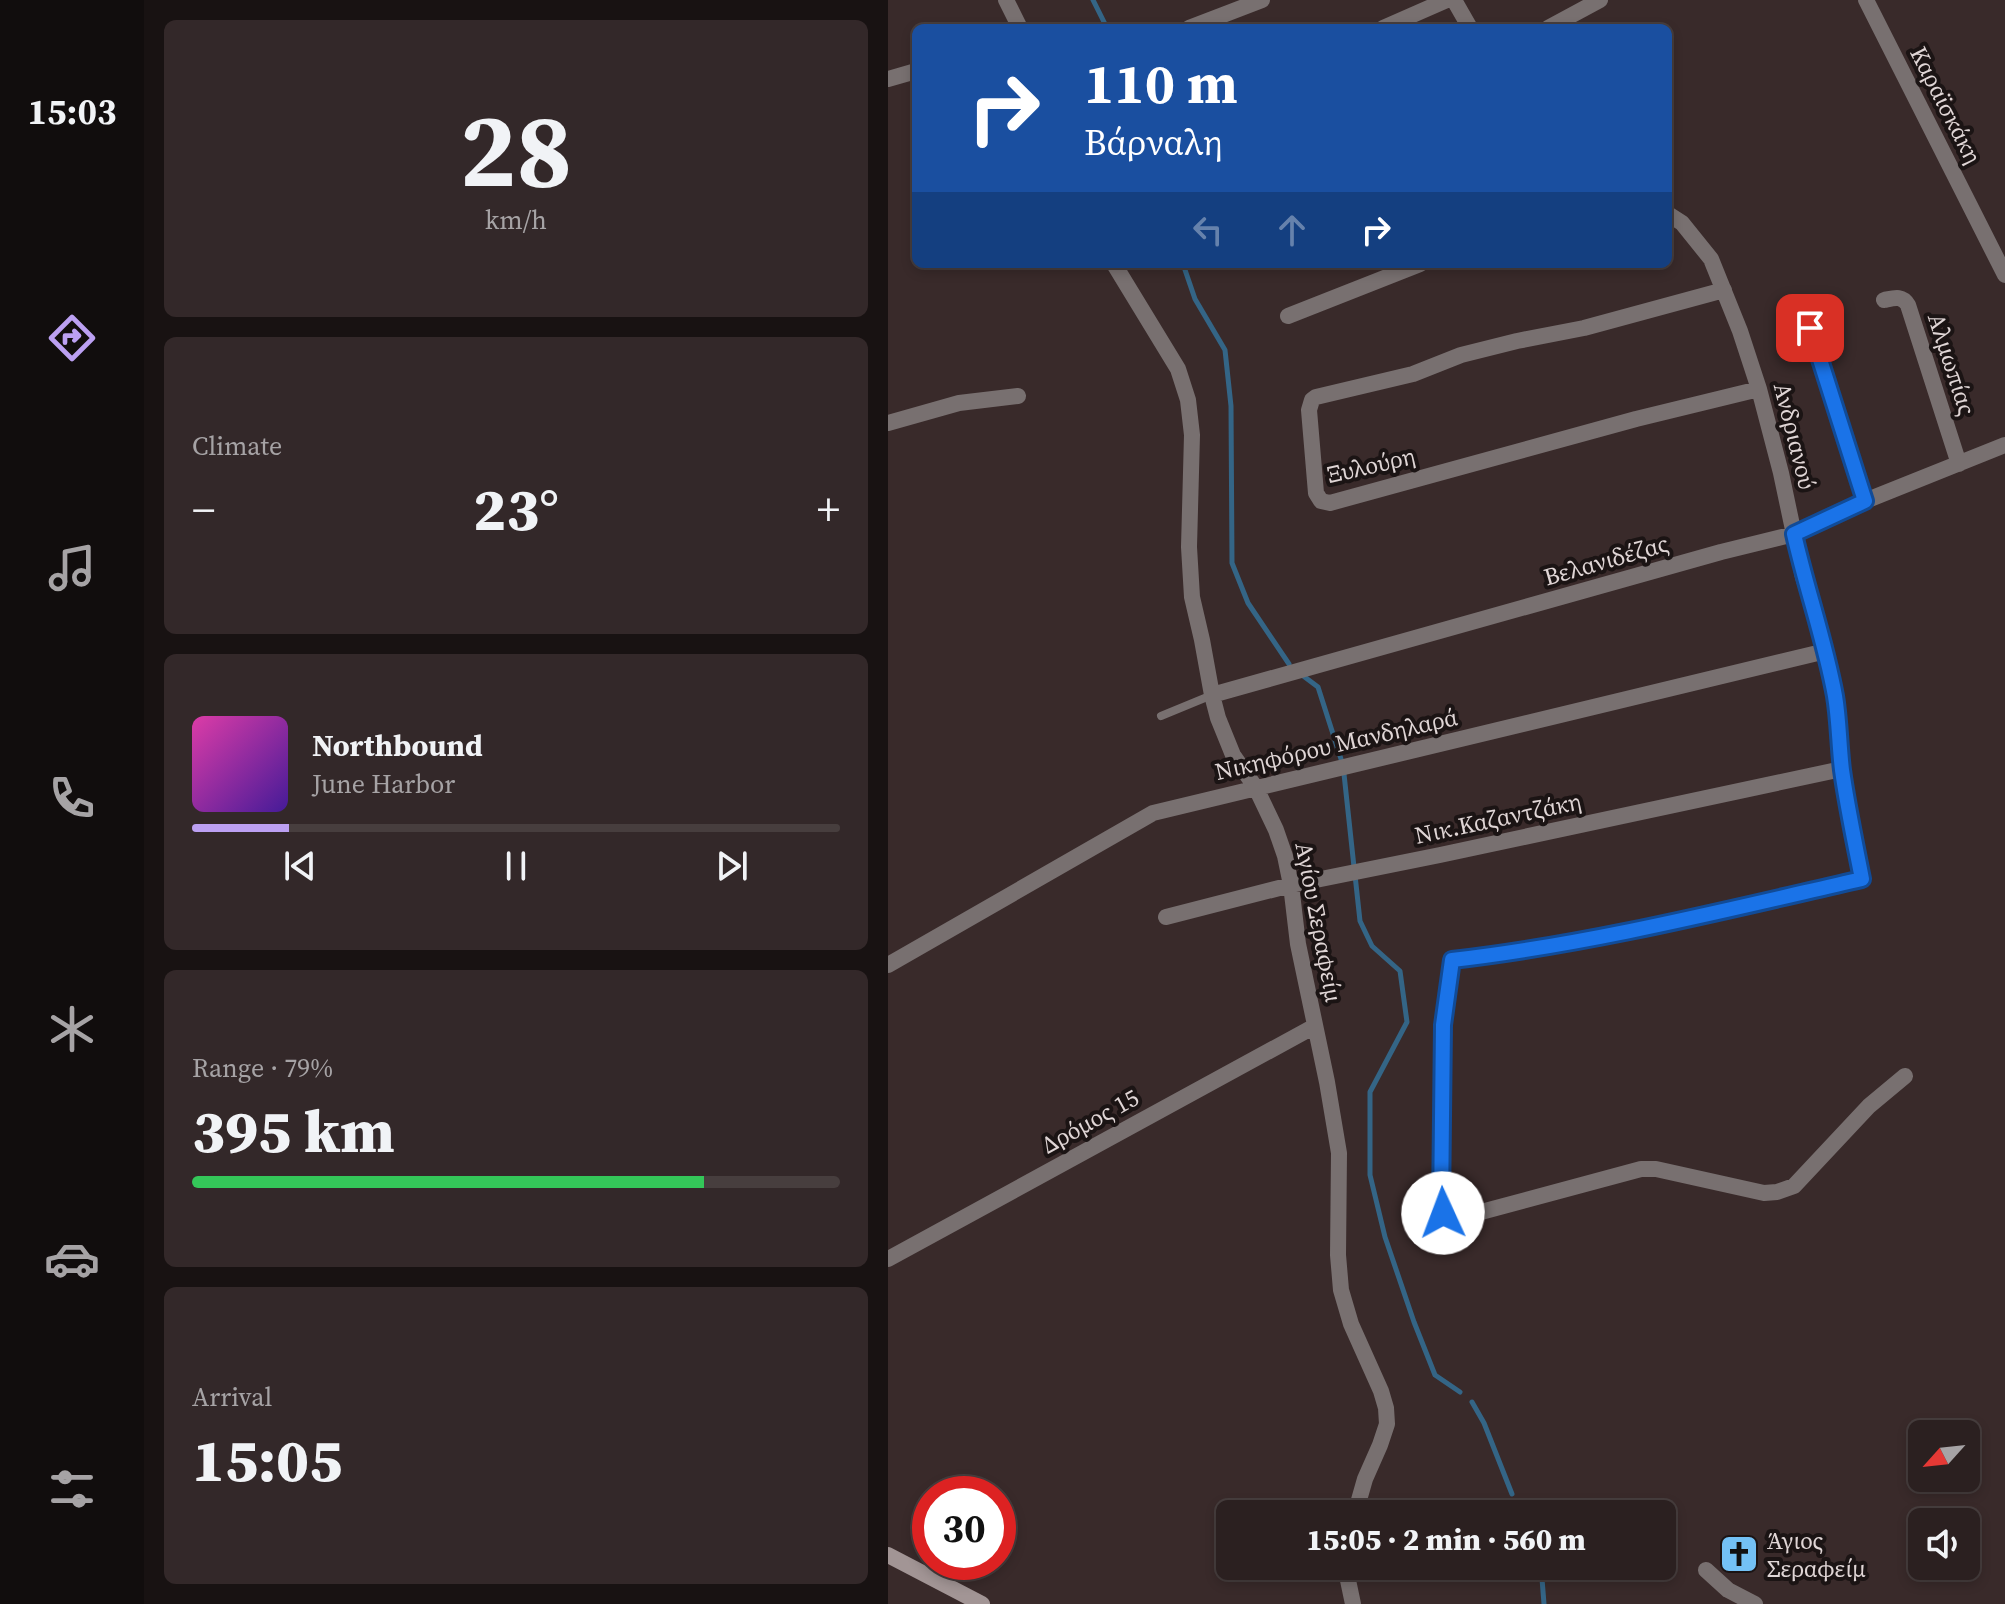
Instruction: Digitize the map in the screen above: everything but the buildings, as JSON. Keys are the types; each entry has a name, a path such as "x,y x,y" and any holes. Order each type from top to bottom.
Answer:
{"street":[{"path":"1006,0 1018,24"},
{"path":"1199,24 1262,0"},
{"path":"1392,24 1447,0"},
{"path":"1454,0 1468,24"},
{"path":"1555,24 1600,0"},
{"name":"Καραϊσκάκη","path":"1866,0 2005,275"},
{"path":"888,79 912,72"},
{"name":"Ανδριανού","path":"1672,217 1682,223 1711,259 1759,389 1803,577 1826,651 1836,701 1842,769 1862,879 1648,928 1452,960 1443,1025 1441,1209 1450,1219 1498,1209 1641,1169 1656,1169 1764,1193 1777,1192 1794,1186 1869,1106 1905,1076"},
{"name":"Αγίου Σεραφείμ","path":"1116,268 1178,369 1188,400 1192,435 1189,547 1192,597 1212,695 1233,755 1256,788 1276,830 1291,885 1298,944 1339,1153 1338,1255 1341,1290 1351,1324 1386,1408 1387,1424 1359,1500"},
{"path":"1288,316 1410,268"},
{"name":"Ξυλούρη","path":"1724,290 1584,328 1461,355 1413,374 1316,397 1309,410 1316,493 1321,501 1330,503 1636,419 1759,389"},
{"name":"Αλμωπίας","path":"1884,300 1899,298 1908,305 1959,464"},
{"path":"1810,328 1865,501"},
{"path":"888,423 959,403 1018,396"},
{"name":"Βελανιδέζας","path":"1212,695 1794,534 1865,501 2005,445"},
{"name":"Νικηφόρου Μανδηλαρά","path":"888,965 1153,813 1826,651"},
{"name":"Νικ.Καζαντζάκη","path":"1166,917 1291,885 1842,769"},
{"name":"Δρόμος 15","path":"888,1259 1315,1026"},
{"path":"888,1555 982,1604"},
{"path":"1706,1570 1728,1590 1755,1604"},
{"path":"1348,1580 1353,1604"}],"lane":[{"path":"1161,716 1212,695"}],"waterway":[{"path":"1093,0 1105,24"},
{"path":"1184,268 1195,299 1225,350 1231,406 1232,563 1248,603 1289,664"},
{"path":"1302,675 1318,687 1341,759"},
{"path":"1344,774 1354,867"},
{"path":"1355,875 1360,921 1372,946 1400,971 1407,1022 1370,1092 1370,1175 1385,1237 1435,1375 1460,1392"},
{"path":"1472,1402 1484,1423 1512,1494"},
{"path":"1542,1580 1544,1604"}],"place":[{"name":"Άγιος Σεραφείμ","path":"1739,1554"}],"route":[{"path":"1443,1213 1443,1025 1452,960 1648,928 1862,879 1842,769 1836,701 1826,651 1803,577 1794,534 1865,501 1810,328"}]}
